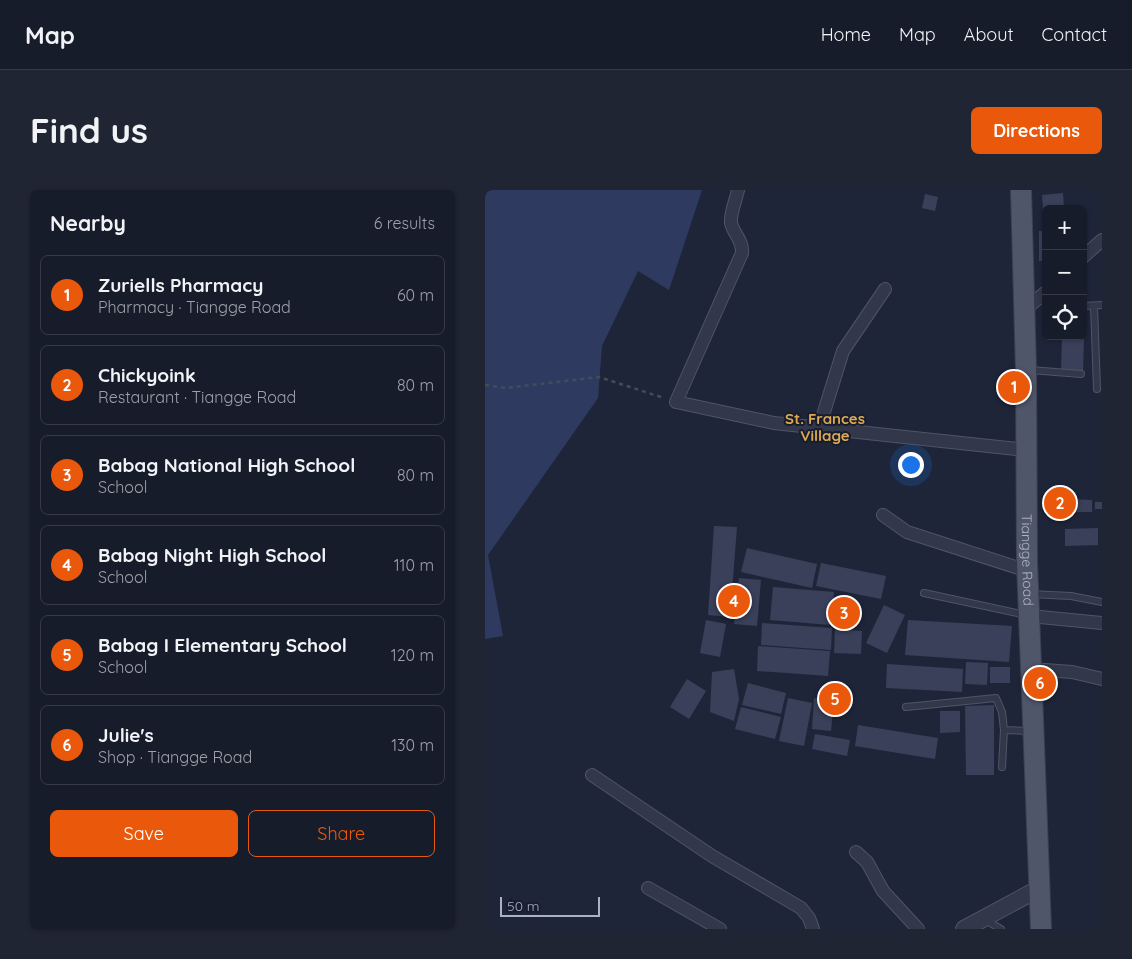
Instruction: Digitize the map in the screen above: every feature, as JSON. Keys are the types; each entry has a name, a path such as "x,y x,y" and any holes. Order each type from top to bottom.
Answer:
{"main road":[{"name":"Tiangge Road","path":"1021,190 1026,370 1025,450 1028,594 1041,929"}],"street":[{"path":"738,190 731,217 732,226 743,244 742,253 675,402 774,423 1025,450"},
{"path":"1087,255 1101,243"},
{"path":"819,428 843,351 885,289"},
{"path":"1023,311 1042,295"},
{"path":"883,515 907,532 1028,571"},
{"path":"1030,616 1102,623"},
{"path":"1031,670 1073,672 1102,679"},
{"path":"592,775 712,856 801,908 809,918 813,929"},
{"path":"856,852 867,862 883,891 918,929"},
{"path":"648,888 720,929"},
{"path":"964,929 1040,888"}],"lane":[{"path":"1087,306 1102,306"},
{"path":"1094,306 1097,389"},
{"path":"1026,370 1081,374"},
{"path":"924,593 1030,616"},
{"path":"1028,594 1071,596 1102,602"},
{"path":"906,707 996,698 1001,704 1004,730 1002,768"},
{"path":"1004,730 1033,731"},
{"path":"983,919 1001,929"}],"path":[{"path":"485,385 506,388 599,378 675,402"}],"water":[{"path":"485,190 702,190 669,290 638,271 602,346 598,398 488,555 503,636 485,639"}],"building":[{"path":"1063,193 1064,205 1043,205 1042,195"},
{"path":"925,194 938,197 935,211 922,208"},
{"path":"1039,231 1042,231 1042,261 1039,261"},
{"path":"1062,340 1084,340 1083,371 1061,370"},
{"path":"1069,499 1092,500 1092,512 1069,512"},
{"path":"1095,502 1102,502 1102,509 1095,509"},
{"path":"714,526 737,527 730,617 708,615"},
{"path":"1098,528 1098,545 1065,546 1065,529"},
{"path":"747,548 817,564 812,588 741,572"},
{"path":"821,563 886,576 881,599 816,586"},
{"path":"739,578 761,580 757,626 734,624"},
{"path":"773,587 834,592 831,625 770,620"},
{"path":"884,605 905,615 887,653 866,643"},
{"path":"706,620 726,624 720,657 700,653"},
{"path":"908,620 1012,626 1009,662 905,655"},
{"path":"762,623 832,628 831,650 761,645"},
{"path":"835,629 862,631 861,654 834,653"},
{"path":"758,646 830,651 828,676 757,671"},
{"path":"966,662 988,663 987,685 965,684"},
{"path":"887,664 963,669 962,692 886,688"},
{"path":"990,667 1010,667 1010,683 990,683"},
{"path":"734,669 739,699 734,721 710,712 712,672"},
{"path":"687,679 706,691 689,719 670,707"},
{"path":"748,683 786,693 781,714 742,705"},
{"path":"788,698 812,703 804,746 779,741"},
{"path":"814,698 834,700 831,731 812,729"},
{"path":"994,705 994,775 966,775 965,706"},
{"path":"741,707 781,717 775,739 735,729"},
{"path":"940,711 960,711 960,732 940,733"},
{"path":"858,725 938,738 935,759 855,746"},
{"path":"815,734 850,740 847,756 812,749"}],"place":[{"name":"Zuriells Pharmacy","path":"1014,387"},
{"name":"Chickyoink","path":"1060,503"},
{"name":"Babag Night High School","path":"734,601"},
{"name":"Babag National High School","path":"844,613"},
{"name":"Julie's","path":"1040,683"},
{"name":"Babag I Elementary School","path":"835,699"}],"district":[{"name":"St. Frances Village","path":"825,428"}]}
